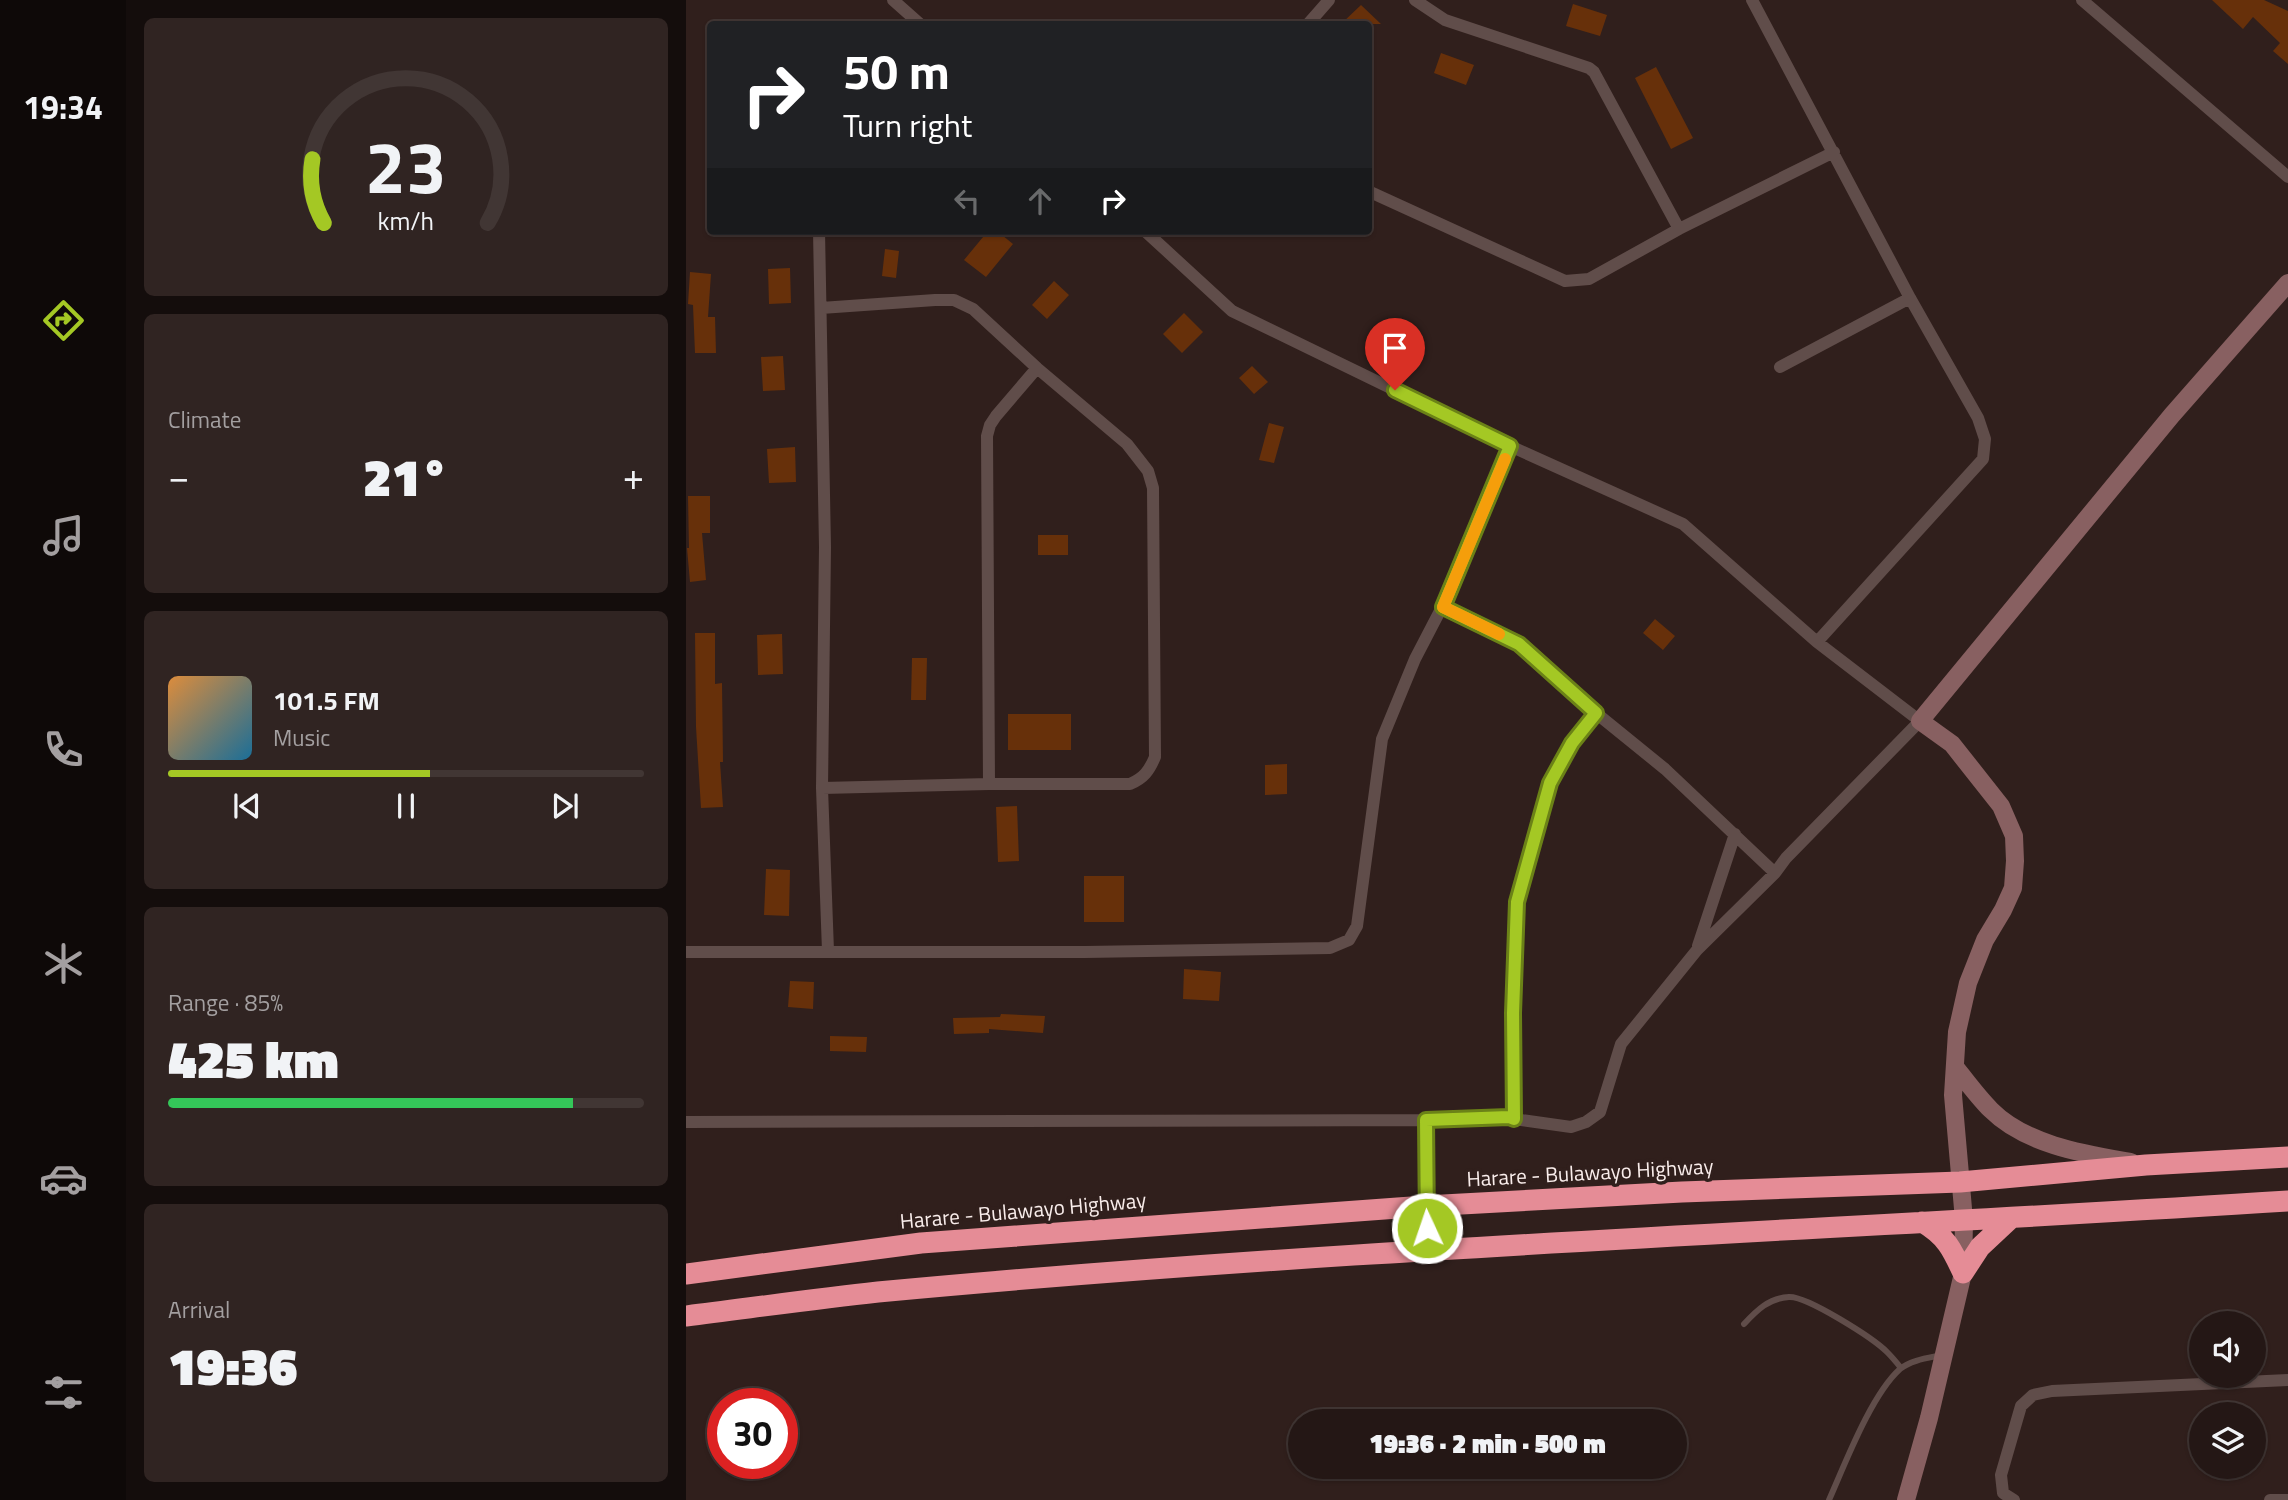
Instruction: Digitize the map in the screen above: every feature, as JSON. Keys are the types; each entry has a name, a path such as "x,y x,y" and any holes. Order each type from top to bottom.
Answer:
{"highway":[{"name":"Harare - Bulawayo Highway","path":"686,1274 921,1243 1425,1206 1682,1192 1960,1182 2146,1165 2288,1157"},
{"path":"686,1316 874,1293 1290,1259 2288,1201"},
{"path":"1923,1222 1945,1239 1963,1273 1980,1247 2011,1219"}],"street":[{"path":"893,0 917,21"},
{"path":"1311,21 1329,0"},
{"path":"1415,0 1445,20 1589,68 1594,72 1679,229"},
{"path":"1752,0 1909,298 1978,418 1985,439 1983,459 1818,642"},
{"path":"2082,0 2288,177"},
{"path":"1372,193 1565,281 1589,279 1679,229 1834,152"},
{"path":"819,235 825,547 822,788 828,951"},
{"path":"1149,235 1232,312 1510,446 1683,524 1818,642 1952,744 2001,806 2014,836 2012,888 2003,910 1985,940 1968,983 1956,1032 1953,1095 1964,1220 1963,1273 1906,1500"},
{"path":"686,1122 1426,1120 1509,1117 1571,1127 1586,1122 1600,1112 1621,1044 1697,950 1775,873 1786,858 1920,721 2172,415 2288,283"},
{"path":"1780,367 1909,298"},
{"path":"821,309 954,300 972,309 1127,444 1148,471 1153,488 1155,757 1142,779 1130,784 822,788"},
{"path":"989,784 987,436 996,416 1037,368"},
{"path":"686,952 1085,952 1330,948 1349,940 1357,926 1382,739 1415,659 1443,607 1510,446"},
{"path":"1443,607 1519,644 1596,713 1665,769 1775,873"},
{"path":"1514,1119 1513,1013 1517,902 1550,783 1572,743 1596,713"},
{"path":"1697,950 1735,834"},
{"path":"1956,1068 1992,1111 2018,1130 2074,1152 2146,1165"},
{"path":"1426,1120 1425,1206 1429,1251"},
{"path":"2014,1500 2003,1493 2001,1475 2021,1406 2033,1395 2052,1391 2288,1380"},
{"path":"2270,1500 2288,1500"}],"lane":[{"path":"1744,1324 1760,1307 1773,1301 1789,1297 1801,1299 1820,1307 1886,1351 1901,1368"},
{"path":"1829,1500 1881,1392 1901,1368 1915,1361 1944,1355"}],"building":[{"path":"2212,0 2264,0 2288,11 2288,64 2273,51 2280,43 2253,17 2243,29"},
{"path":"1573,4 1607,15 1600,36 1566,26"},
{"path":"1361,5 1381,24 1372,24 1372,21 1344,21"},
{"path":"1441,53 1474,65 1466,85 1434,73"},
{"path":"1656,67 1693,138 1671,149 1635,78"},
{"path":"985,235 1002,235 1013,244 986,277 964,260"},
{"path":"885,249 899,251 896,278 882,276"},
{"path":"790,268 791,303 769,304 768,269"},
{"path":"690,272 711,274 708,317 715,317 716,353 695,353 693,305 688,304"},
{"path":"1054,281 1069,295 1047,319 1032,305"},
{"path":"1184,313 1203,332 1182,353 1163,334"},
{"path":"783,356 785,390 763,391 761,357"},
{"path":"1252,366 1268,382 1254,394 1239,378"},
{"path":"1269,423 1284,427 1274,463 1259,460"},
{"path":"795,447 796,482 769,483 767,449"},
{"path":"688,496 710,496 710,533 702,533 706,580 690,582 687,548"},
{"path":"1038,535 1068,535 1068,555 1038,555"},
{"path":"1655,619 1675,636 1663,650 1643,633"},
{"path":"695,633 715,633 715,684 722,683 723,762 720,762 723,807 701,808 696,727"},
{"path":"782,634 783,674 758,675 757,635"},
{"path":"912,658 927,658 926,700 911,700"},
{"path":"1008,714 1071,714 1071,750 1008,750"},
{"path":"1287,764 1287,794 1265,795 1265,765"},
{"path":"1017,806 1019,861 998,862 996,807"},
{"path":"766,869 790,870 789,916 764,915"},
{"path":"1084,876 1124,876 1124,922 1084,922"},
{"path":"1184,969 1221,972 1219,1001 1183,999"},
{"path":"790,981 814,982 813,1009 788,1007"},
{"path":"1001,1014 1045,1016 1043,1033 989,1029 989,1033 954,1034 953,1018 1000,1017"},
{"path":"830,1036 867,1037 866,1052 830,1051"}],"slow traffic":[{"path":"1499,634 1443,607 1505,459"}],"route":[{"path":"1395,390 1510,446 1443,607 1519,644 1596,713 1572,743 1550,783 1517,902 1513,1013 1514,1119 1426,1120 1427,1228"}]}
